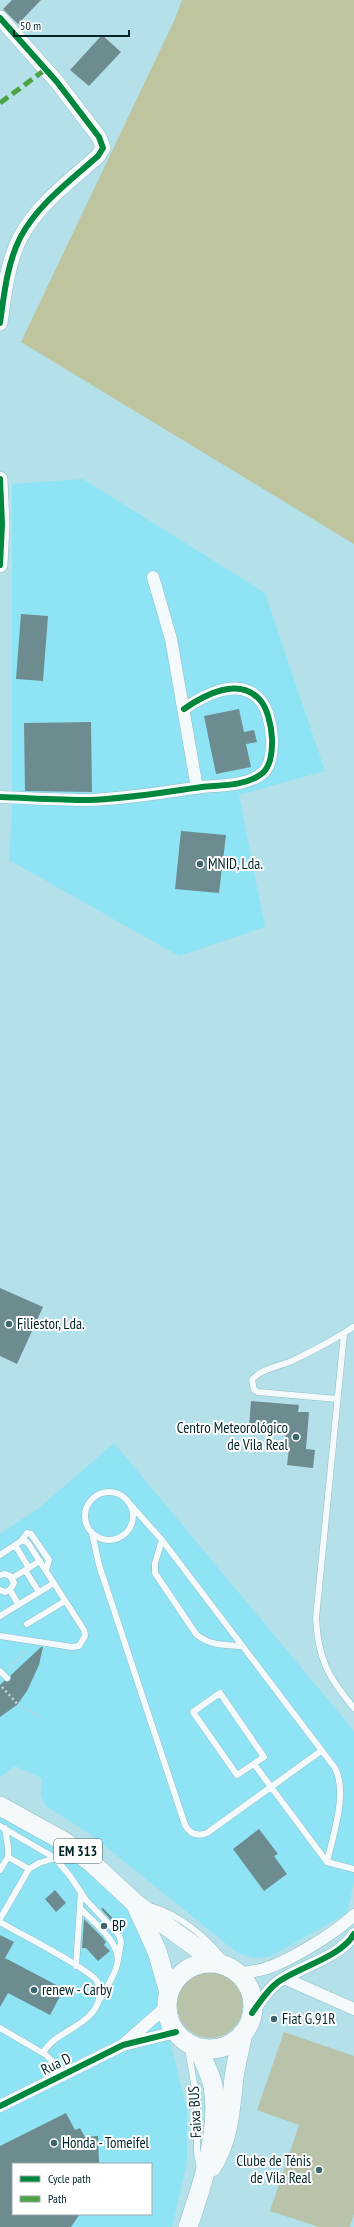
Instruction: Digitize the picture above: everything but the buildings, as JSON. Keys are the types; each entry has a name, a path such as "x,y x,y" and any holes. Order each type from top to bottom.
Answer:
{"main road":[{"name":"EM 313","path":"0,1806 65,1842 92,1863 136,1904 230,1968 249,1987 253,2000 252,2013 243,2033 235,2068 228,2131 219,2156 204,2180"},
{"name":"EM 313","path":"136,1904 157,1951 168,1999 169,2020 187,2041 209,2073 214,2096 214,2121 204,2180 188,2227"},
{"path":"168,1999 175,1981 183,1972 194,1966 206,1963 230,1968"},
{"path":"187,2041 210,2049 222,2047 234,2041 243,2033"}],"street":[{"path":"0,18 57,82 99,137 103,148 98,156 43,207 20,237 9,268 0,323"},
{"path":"0,479 2,524 0,565"},
{"path":"154,577 170,633 197,788"},
{"path":"0,797 87,800 245,782 265,772 271,759 271,728 264,705 260,699 247,692 226,689 214,691 199,698 184,709"},
{"path":"230,1968 258,1971 275,1965 332,1933 354,1915"},
{"path":"252,2013 266,1993 284,1978 342,1947 354,1934"},
{"path":"284,1978 354,2009"},
{"path":"123,2045 168,1999"},
{"path":"123,2045 187,2041"},
{"name":"Rua D","path":"0,2106 123,2045"}],"lane":[{"path":"337,1399 258,1392 254,1390 252,1380 261,1372 294,1360 344,1334 353,1327"},
{"path":"344,1334 318,1589 317,1628 323,1661 336,1684 354,1708"},
{"path":"321,1751 207,1833 196,1835 187,1828 99,1564 92,1533 86,1519 89,1504 94,1498 109,1492 124,1497 162,1540 335,1768 340,1785 339,1804 327,1862"},
{"path":"92,1533 106,1540 114,1539 127,1532 133,1518 129,1503"},
{"path":"0,1555 15,1545 27,1533 31,1534 49,1560 46,1570"},
{"path":"0,1550 22,1538"},
{"path":"0,1636 72,1648 83,1642 84,1630 28,1543 22,1538"},
{"path":"162,1540 155,1563 155,1573 196,1634 202,1639 215,1644 242,1646"},
{"path":"15,1545 39,1592"},
{"path":"12,1578 40,1561"},
{"path":"0,1575 8,1574 14,1583 10,1590 5,1592 0,1590"},
{"path":"0,1616 54,1583"},
{"path":"10,1590 18,1604"},
{"path":"27,1624 66,1600"},
{"path":"1,1672 7,1678"},
{"path":"220,1693 264,1757 254,1764 237,1775 193,1712 220,1693"},
{"path":"254,1764 327,1862 354,1868"},
{"path":"0,1870 8,1857 8,1842 2,1827"},
{"path":"2,1827 56,1858 81,1892 120,1937 118,1960 115,1972 98,2004 90,2015 55,2038 43,2053"},
{"path":"8,1857 29,1868"},
{"path":"0,1919 29,1868 38,1863 56,1858"},
{"path":"76,1966 81,1892"},
{"path":"80,1908 113,1945 118,1960"},
{"path":"0,1922 90,1974 97,1982 100,1993 98,2004"},
{"path":"0,2028 43,2053 53,2062 61,2076"}],"path":[{"path":"1,1672 23,1655 26,1640"},
{"path":"0,1685 20,1707 41,1717"}],"shaded area":[{"path":"83,479 265,593 325,771 239,795 265,927 179,956 9,860 12,815 12,484"},
{"path":"114,1443 354,1731 354,1882 347,1913 271,1956 256,1958 239,1954 90,1834 46,1806 41,1796 42,1778 15,1766 0,1777 0,1534 40,1507"},
{"path":"0,1815 72,1857 108,1887 136,1917 148,1950 187,2111 187,2162 172,2227 0,2227"}],"green space":[{"path":"182,0 354,0 354,544 21,342 174,21"},
{"path":"210,1972 223,1974 238,1987 241,1992 243,2005 241,2018 228,2033 223,2036 210,2038 197,2036 182,2023 179,2018 177,2005 179,1992 192,1977 197,1974"},
{"name":"Clube de Ténis de Vila Real","path":"284,2032 354,2056 354,2214 350,2227 319,2227 270,2211 299,2125 257,2110"}],"marked path":[{"path":"0,103 46,69"}],"cycle path":[{"path":"0,18 57,82 99,137 103,148 98,156 45,204 27,226 20,238 12,258 0,323"},
{"path":"0,479 2,524 0,565"},
{"path":"0,797 88,800 131,797 240,783 254,779 266,769 270,761 272,750 271,727 265,707 252,693 242,689 222,690 201,698 184,709"},
{"path":"252,2013 274,1985 340,1949 354,1934"},
{"path":"0,2106 123,2045 176,2032"}],"place":[{"name":"MNID, Lda.","path":"200,864"},
{"name":"Filiestor, Lda.","path":"9,1324"},
{"name":"Centro Meteorológico de Vila Real","path":"296,1437"},
{"name":"BP","path":"104,1926"},
{"name":"renew - Carby","path":"34,1990"},
{"name":"Fiat G.91R","path":"274,2019"},
{"name":"Honda - Tomeifel","path":"54,2143"},
{"name":"Clube de Ténis de Vila Real","path":"319,2170"}]}
